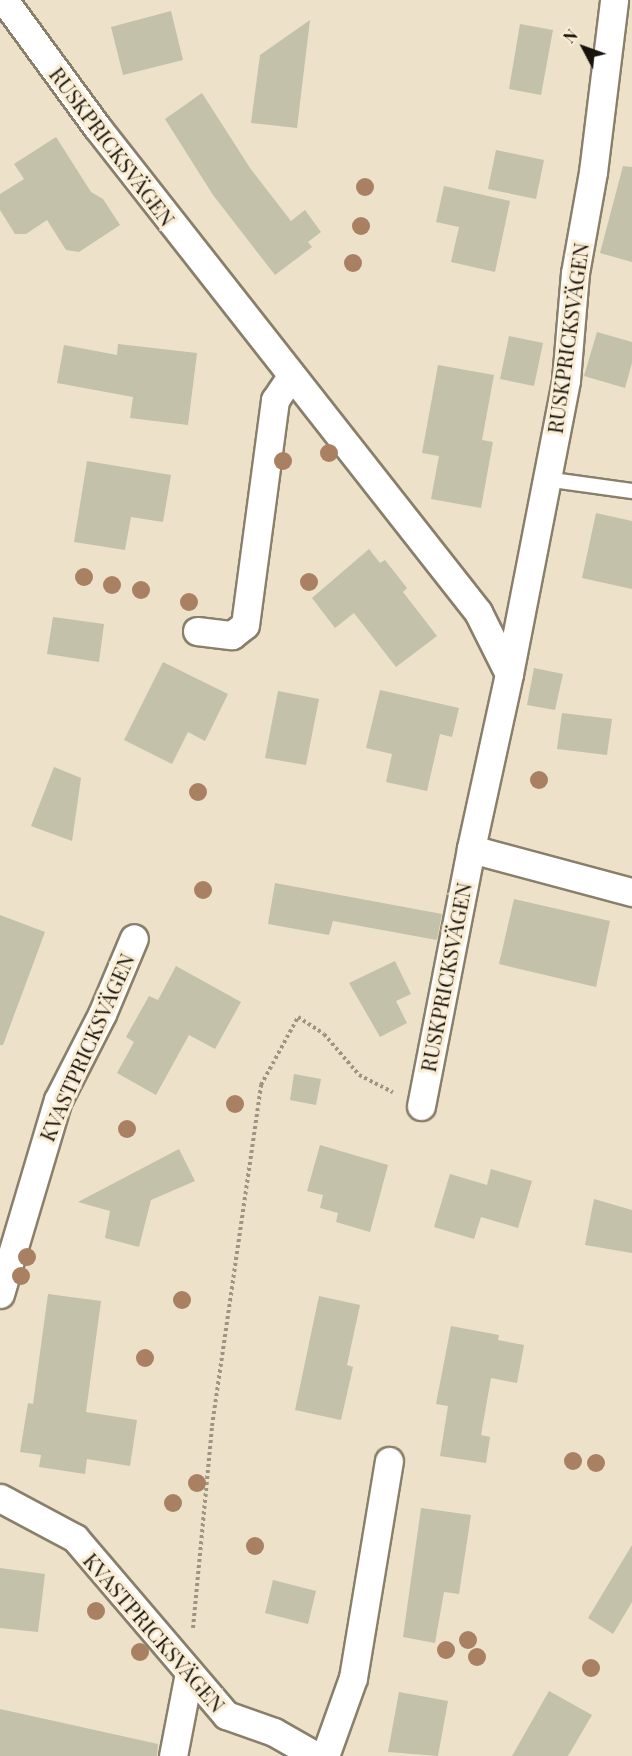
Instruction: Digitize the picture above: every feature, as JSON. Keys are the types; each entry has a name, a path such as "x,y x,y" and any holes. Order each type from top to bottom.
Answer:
{"street":[{"name":"RUSKPRICKSVÄGEN","path":"4,0 104,136 465,594 478,612 508,674"},
{"name":"RUSKPRICKSVÄGEN","path":"421,1106 508,674 544,479 566,380 575,273 593,172 614,0"},
{"path":"196,631 232,635 245,625 275,400 291,376"},
{"path":"471,849 632,891"},
{"name":"KVASTPRICKSVÄGEN","path":"0,1294 58,1100 102,1014 134,938"},
{"path":"325,1756 353,1678 389,1461"},
{"name":"KVASTPRICKSVÄGEN","path":"0,1498 75,1538 226,1715 274,1732 316,1756"},
{"path":"172,1756 189,1673"}],"lane":[{"path":"544,479 632,491"}],"path":[{"path":"189,1673 212,1426 261,1085 298,1017 324,1034 359,1075 421,1106"}],"building":[{"path":"171,11 183,60 123,75 111,27"},
{"path":"310,20 297,128 251,123 260,55"},
{"path":"520,24 553,30 541,95 509,89"},
{"path":"202,93 250,168 291,221 305,210 321,232 308,242 312,247 275,275 213,195 165,119"},
{"path":"56,137 91,192 103,199 120,225 79,252 66,250 47,220 26,234 15,234 0,210 0,194 24,179 14,164"},
{"path":"496,150 544,160 536,199 488,189"},
{"path":"623,166 632,167 632,262 600,253"},
{"path":"444,186 510,201 495,272 451,262 459,227 436,222"},
{"path":"597,332 632,342 632,363 625,388 584,376"},
{"path":"509,336 543,343 534,386 500,379"},
{"path":"118,344 197,353 188,425 130,418 133,397 57,383 64,345 117,355"},
{"path":"438,365 494,375 482,440 493,442 481,508 431,499 439,456 422,453"},
{"path":"87,461 171,475 163,522 131,517 125,550 74,542"},
{"path":"596,513 632,521 632,589 582,578"},
{"path":"369,549 380,563 385,560 407,588 403,592 437,636 396,667 354,613 335,628 312,598"},
{"path":"53,617 104,624 99,662 47,654"},
{"path":"163,662 228,694 205,741 188,732 172,764 124,740"},
{"path":"534,668 563,674 555,710 527,705"},
{"path":"380,690 459,708 452,737 440,734 427,791 386,782 392,754 366,748"},
{"path":"278,691 319,699 306,765 265,758"},
{"path":"562,713 612,719 607,755 557,749"},
{"path":"54,767 81,778 72,841 31,826"},
{"path":"275,883 442,914 437,940 333,921 329,935 268,924"},
{"path":"514,899 610,921 596,987 499,964"},
{"path":"0,915 45,932 3,1045 0,1045"},
{"path":"395,961 411,994 396,1001 407,1023 380,1037 349,983"},
{"path":"176,966 241,1002 215,1049 189,1035 156,1095 117,1073 134,1042 126,1037 149,996 158,1000"},
{"path":"294,1074 321,1079 316,1105 290,1100"},
{"path":"320,1145 388,1165 370,1232 336,1222 338,1213 320,1208 323,1195 307,1191"},
{"path":"179,1149 195,1181 151,1200 139,1247 105,1238 110,1211 78,1202"},
{"path":"491,1169 532,1181 518,1228 481,1217 474,1239 434,1227 450,1174 487,1185"},
{"path":"594,1199 632,1210 632,1253 585,1245"},
{"path":"48,1294 101,1301 86,1412 137,1420 130,1466 87,1459 85,1474 39,1467 41,1455 20,1452 28,1403 33,1404"},
{"path":"319,1296 360,1305 347,1365 353,1367 341,1420 295,1410"},
{"path":"451,1326 499,1335 498,1340 524,1345 517,1383 491,1378 481,1435 490,1437 486,1463 440,1456 448,1406 436,1404"},
{"path":"421,1508 471,1515 459,1594 444,1592 435,1643 403,1637"},
{"path":"632,1545 632,1602 613,1634 588,1618"},
{"path":"0,1568 45,1574 38,1632 0,1628"},
{"path":"273,1580 316,1591 308,1624 265,1613"},
{"path":"549,1691 592,1715 568,1756 512,1756"},
{"path":"399,1692 448,1701 438,1756 388,1752"},
{"path":"0,1709 158,1744 157,1756 0,1756"}]}
